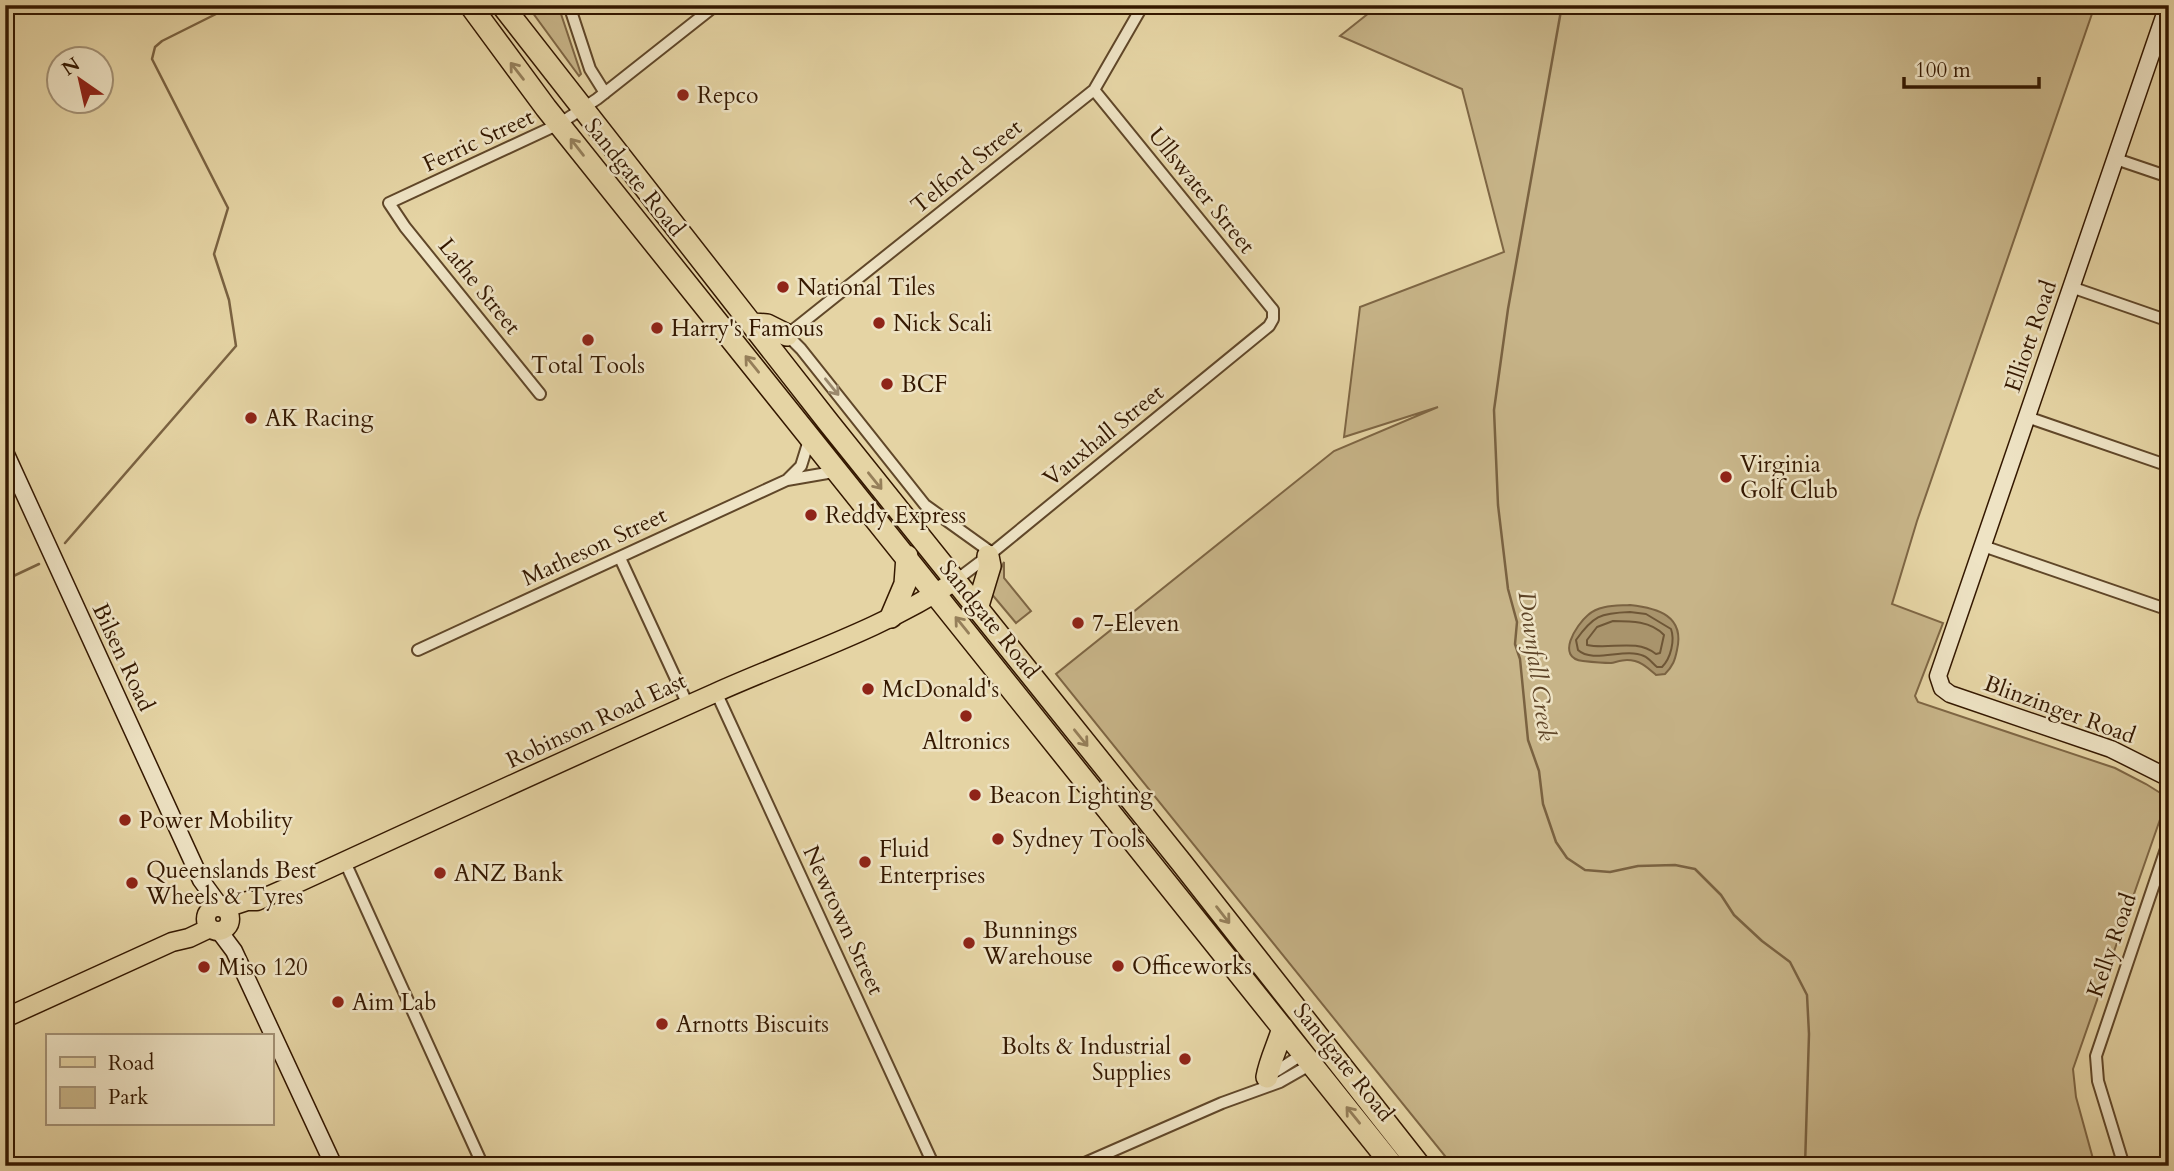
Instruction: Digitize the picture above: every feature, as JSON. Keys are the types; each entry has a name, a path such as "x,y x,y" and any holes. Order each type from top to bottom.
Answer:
{"highway":[{"name":"Sandgate Road","path":"470,5 559,124 1283,1028 1317,1052 1420,1166"},
{"name":"Sandgate Road","path":"502,5 978,610 1317,1052 1394,1166"},
{"path":"753,324 767,325 787,335"},
{"path":"978,610 990,566 990,554"},
{"path":"891,617 905,584 907,556"},
{"path":"1260,1084 1278,1048 1283,1028"}],"main road":[{"name":"Robinson Road East","path":"5,1018 172,942 189,938 247,901 257,901 716,692 891,617 955,581"}],"street":[{"name":"Sandgate Road","path":"569,5 590,69 605,93"},
{"name":"Ferric Street","path":"389,203 559,124 583,110 716,5"},
{"name":"Telford Street","path":"787,335 1094,90 1143,5"},
{"name":"Elliott Road","path":"1939,682 1939,671 2071,288 2164,32 2168,5"},
{"name":"Ullswater Street","path":"1094,90 1273,310 1273,319"},
{"path":"2116,159 2169,177"},
{"name":"Lathe Street","path":"389,203 405,227 540,394"},
{"path":"2071,288 2169,321"},
{"name":"Vauxhall Street","path":"955,581 1269,326 1273,319"},
{"name":"Sandgate Road","path":"787,335 925,505 990,554"},
{"path":"2027,417 2169,466"},
{"path":"787,480 803,461 810,436"},
{"name":"Bilsen Road","path":"5,452 11,478 201,880 201,889 234,942 234,951 273,1034"},
{"name":"Matheson Street","path":"418,650 787,480 839,471"},
{"path":"1983,546 2169,610"},
{"path":"620,558 688,705"},
{"name":"Blinzinger Road","path":"1939,682 1950,694 2111,749 2169,778"},
{"name":"Newtown Street","path":"716,692 934,1166"},
{"name":"Kelly Road","path":"2124,1166 2098,1081 2098,1048 2169,840"},
{"path":"345,862 483,1166"},
{"name":"Bilsen Road","path":"273,1035 334,1166"},
{"path":"1260,1084 1263,1089 1280,1082 1317,1052"},
{"path":"1082,1165 1260,1084 1317,1052"}],"green space":[{"path":"527,5 558,5 581,74 579,76"},
{"name":"Virginia Golf Club","path":"1379,5 2095,5 1917,521 1892,604 1943,623 1915,696 1918,702 2115,768 2162,794 2164,808 2073,1069 2076,1097 2095,1166 1453,1166 1056,674 1334,451 1438,407 1344,437 1360,307 1504,252 1462,89 1340,36"},
{"path":"1004,562 1004,578 1031,611 1016,623 990,592"}],"water":[{"path":"1630,605 1667,616 1677,629 1675,657 1665,674 1656,675 1632,660 1611,663 1586,661 1575,659 1570,654 1570,641 1588,615 1602,608"}],"waterway":[{"path":"65,543 236,346 229,300 214,254 228,208 152,59 155,47 162,41 234,5"},
{"name":"Downfall Creek","path":"1562,5 1508,309 1494,410 1498,505 1508,589 1517,622 1515,644 1520,659 1528,740 1539,771 1543,804 1556,842 1567,858 1585,870 1610,872 1638,866 1675,865 1695,869 1721,895 1734,915 1790,962 1807,995 1809,1034 1805,1166"},
{"path":"5,580 39,564"}],"place":[{"name":"Repco","path":"683,95"},
{"name":"National Tiles","path":"783,287"},
{"name":"Nick Scali","path":"879,323"},
{"name":"Harry's Famous","path":"657,328"},
{"name":"Total Tools","path":"588,340"},
{"name":"BCF","path":"887,384"},
{"name":"AK Racing","path":"251,418"},
{"name":"Virginia Golf Club","path":"1726,477"},
{"name":"Reddy Express","path":"811,515"},
{"name":"7-Eleven","path":"1078,623"},
{"name":"McDonald's","path":"868,689"},
{"name":"Altronics","path":"966,716"},
{"name":"Beacon Lighting","path":"975,795"},
{"name":"Power Mobility","path":"125,820"},
{"name":"Sydney Tools","path":"998,839"},
{"name":"Fluid Enterprises","path":"865,862"},
{"name":"ANZ Bank","path":"440,873"},
{"name":"Queenslands Best Wheels & Tyres","path":"132,883"},
{"name":"Bunnings Warehouse","path":"969,943"},
{"name":"Officeworks","path":"1118,966"},
{"name":"Miso 120","path":"204,967"},
{"name":"Aim Lab","path":"338,1002"},
{"name":"Arnotts Biscuits","path":"662,1024"},
{"name":"Bolts & Industrial Supplies","path":"1185,1059"}]}
